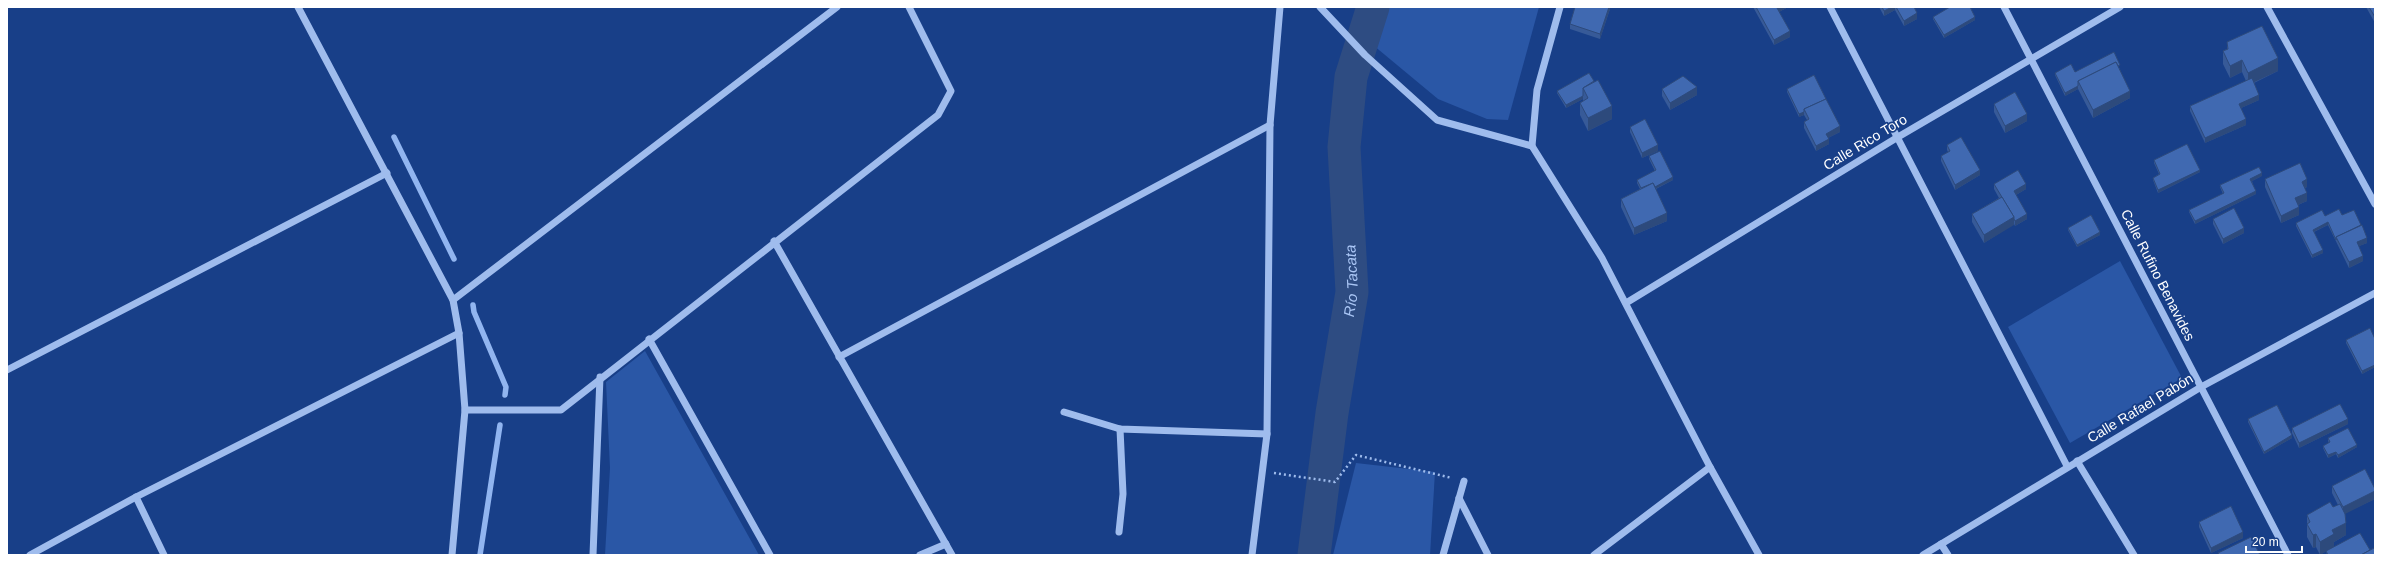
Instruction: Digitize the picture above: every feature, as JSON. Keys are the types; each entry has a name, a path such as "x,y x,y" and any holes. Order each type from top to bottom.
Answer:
{"street":[{"path":"298,7 453,300 459,333 465,410 452,555"},
{"path":"453,300 826,10 837,7"},
{"path":"465,410 560,410 774,241 938,115 950,90 909,7"},
{"path":"1252,555 1266,434 1270,125 1280,7"},
{"path":"1320,7 1366,55 1437,120 1532,146"},
{"path":"1560,7 1538,90 1532,146 1602,258 1710,467 1759,555"},
{"path":"1830,7 2067,466"},
{"name":"Calle Rufino Benavides","path":"2004,7 2288,555"},
{"name":"Calle Rico Toro","path":"1626,303 1898,137 2120,7"},
{"path":"2267,7 2375,204"},
{"path":"839,357 1270,125"},
{"path":"7,370 387,173"},
{"path":"774,241 952,555"},
{"name":"Calle Rafael Pabón","path":"1923,555 2067,466 2201,387 2375,293"},
{"path":"30,555 136,497 459,333"},
{"path":"649,339 770,555"},
{"path":"593,555 600,377"},
{"path":"1064,412 1120,429 1266,434"},
{"path":"1118,532 1123,494 1120,429"},
{"path":"2077,461 2134,555"},
{"path":"1594,555 1710,467"},
{"path":"1443,555 1464,481"},
{"path":"136,497 164,555"},
{"path":"1458,498 1488,555"},
{"path":"920,555 946,544"},
{"path":"1941,544 1948,555"}],"path":[{"path":"1262,472 1335,482 1356,455 1464,481"}],"shaded area":[{"path":"1388,7 1539,7 1508,120 1487,119 1438,99 1373,45"},
{"path":"2120,261 2182,378 2070,443 2008,327"},
{"path":"645,351 759,555 605,555 610,468 606,382"},
{"path":"1356,463 1435,472 1430,555 1333,555"}],"building":[{"path":"1575,7 1609,7 1600,34 1570,24"},
{"path":"1756,7 1779,7 1777,8 1790,31 1774,40"},
{"path":"1882,7 1892,7 1884,11"},
{"path":"1896,7 1914,7 1917,13 1904,21"},
{"path":"1950,7 1970,7 1975,17 1944,35 1933,17"},
{"path":"2369,7 2375,7 2375,17"},
{"path":"2262,26 2278,58 2248,73 2242,60 2230,66 2223,51 2228,49 2227,42"},
{"path":"2114,52 2120,65 2118,66 2116,62 2078,81 2078,86 2065,93 2055,73 2071,64 2075,72"},
{"path":"2116,62 2130,91 2093,110 2078,81"},
{"path":"1589,73 1594,81 1583,88 1583,96 1566,105 1557,91"},
{"path":"1814,75 1826,99 1804,109 1804,112 1799,114 1787,89"},
{"path":"1683,76 1697,87 1670,103 1662,89"},
{"path":"2252,78 2259,95 2239,104 2246,119 2205,138 2190,106"},
{"path":"1598,80 1612,106 1588,118 1580,103 1588,98 1583,88"},
{"path":"2015,92 2027,114 2005,126 1994,104"},
{"path":"1826,99 1840,126 1826,134 1829,139 1816,146 1804,122 1809,119 1804,109"},
{"path":"1645,119 1658,145 1642,153 1630,127"},
{"path":"1961,137 1980,170 1955,185 1941,156 1950,151 1947,145"},
{"path":"2187,144 2200,170 2158,190 2153,178 2160,174 2154,160"},
{"path":"1660,151 1673,177 1655,187 1653,183 1641,188 1637,180 1656,170 1649,156"},
{"path":"2300,163 2307,179 2302,182 2307,193 2295,198 2299,207 2281,216 2265,179"},
{"path":"2259,167 2262,173 2250,179 2256,191 2195,221 2189,210 2224,193 2220,185"},
{"path":"2018,170 2026,184 2014,191 2027,214 2015,221 1994,184"},
{"path":"1653,183 1667,213 1634,228 1621,199"},
{"path":"2002,197 2014,217 1984,235 1972,214"},
{"path":"2234,208 2244,228 2223,239 2213,219"},
{"path":"2339,209 2342,215 2354,210 2361,225 2336,237 2336,240 2328,222 2313,230 2323,250 2312,255 2296,223 2322,210 2325,216"},
{"path":"2091,215 2100,232 2077,245 2068,228"},
{"path":"2362,225 2367,238 2357,242 2363,256 2349,262 2336,237"},
{"path":"2370,328 2375,339 2375,365 2362,371 2346,340"},
{"path":"2340,404 2348,419 2299,443 2292,428"},
{"path":"2277,405 2292,435 2264,452 2248,419"},
{"path":"2348,428 2357,445 2338,455 2336,452 2328,455 2323,446 2330,442 2328,438"},
{"path":"2365,469 2375,491 2343,507 2332,486"},
{"path":"2330,502 2333,507 2340,504 2345,514 2346,523 2332,530 2334,534 2320,542 2316,534 2313,535 2307,524 2310,522 2307,515"},
{"path":"2231,506 2243,532 2211,548 2199,522"},
{"path":"2360,533 2370,550 2361,555 2328,555 2326,551"},
{"path":"2251,537 2260,555 2219,555 2218,553"},
{"path":"2374,548 2375,555 2361,555"}],"waterway":[{"name":"Río Tacata","path":"1314,555 1332,413 1352,292 1344,147 1351,77 1373,7"},
{"path":"394,137 454,259"},
{"path":"473,305 474,312 506,387 505,395"},
{"path":"480,555 500,425"}]}
